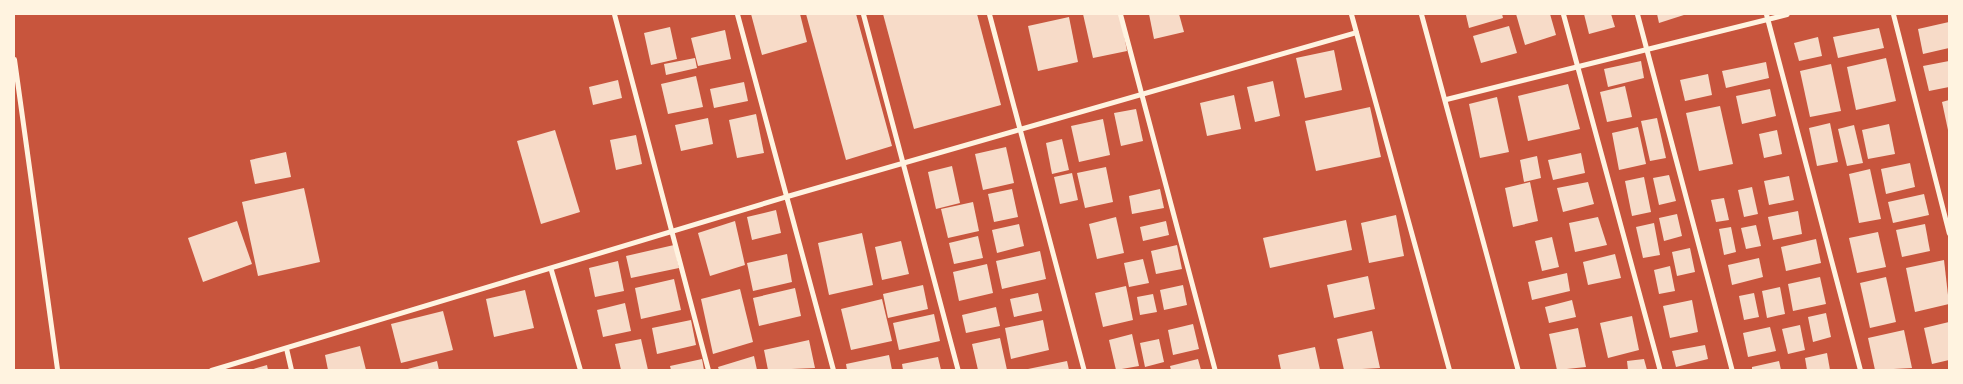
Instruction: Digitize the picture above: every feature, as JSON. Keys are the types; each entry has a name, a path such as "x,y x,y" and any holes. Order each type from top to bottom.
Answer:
{"street":[{"path":"614,14 673,230 708,370"},
{"path":"737,14 833,370"},
{"path":"863,14 958,370"},
{"path":"989,14 1084,370"},
{"path":"1120,14 1215,370"},
{"path":"1351,14 1449,370"},
{"path":"1421,14 1446,99 1518,370"},
{"path":"1563,14 1660,370"},
{"path":"1637,14 1732,370"},
{"path":"1446,99 1647,51 1767,16 1787,14"},
{"path":"1893,14 1949,233"},
{"path":"1767,16 1860,370"},
{"path":"211,370 551,270 673,230 787,196 1356,32"},
{"path":"14,59 57,370"},
{"path":"551,270 580,370"},
{"path":"286,348 291,370"}],"building":[{"path":"751,14 800,14 807,42 762,55"},
{"path":"806,14 856,14 892,146 846,160"},
{"path":"883,14 977,14 1001,105 914,129"},
{"path":"1083,14 1120,14 1127,51 1093,58"},
{"path":"1149,14 1179,14 1184,32 1154,39"},
{"path":"1502,14 1503,18 1469,28 1466,15"},
{"path":"1516,14 1550,14 1556,35 1525,45"},
{"path":"1584,14 1611,14 1615,27 1589,34"},
{"path":"1657,14 1687,14 1659,23"},
{"path":"1069,17 1078,62 1038,71 1028,26"},
{"path":"1949,22 1949,48 1923,54 1918,29"},
{"path":"1509,26 1517,53 1481,63 1473,36"},
{"path":"670,27 677,59 651,65 644,33"},
{"path":"1879,28 1884,48 1838,58 1833,37"},
{"path":"725,30 731,59 698,66 691,38"},
{"path":"1818,37 1822,56 1799,61 1794,43"},
{"path":"1334,50 1342,90 1305,98 1296,58"},
{"path":"695,58 697,68 666,75 664,64"},
{"path":"1886,58 1896,101 1856,110 1847,67"},
{"path":"1641,61 1644,78 1608,87 1604,69"},
{"path":"1949,61 1949,87 1929,91 1923,66"},
{"path":"1766,62 1769,78 1726,88 1722,71"},
{"path":"1831,64 1841,111 1810,117 1800,71"},
{"path":"1708,74 1712,95 1685,101 1680,80"},
{"path":"696,76 703,107 668,114 661,84"},
{"path":"618,80 622,98 593,105 589,87"},
{"path":"1273,81 1280,116 1255,122 1247,87"},
{"path":"744,82 748,101 714,108 710,89"},
{"path":"1568,84 1580,129 1528,141 1518,96"},
{"path":"1625,86 1632,117 1607,122 1600,92"},
{"path":"1770,89 1776,116 1742,124 1736,96"},
{"path":"1234,95 1241,129 1207,136 1200,103"},
{"path":"1497,97 1509,152 1480,158 1469,104"},
{"path":"1949,100 1949,130 1948,130 1942,102"},
{"path":"1720,106 1733,164 1699,171 1686,113"},
{"path":"1370,107 1381,157 1316,171 1305,121"},
{"path":"1136,109 1143,141 1121,146 1114,113"},
{"path":"756,114 764,153 737,158 729,120"},
{"path":"708,118 713,144 681,151 675,125"},
{"path":"1657,118 1666,158 1650,161 1641,121"},
{"path":"1103,119 1110,155 1079,162 1071,126"},
{"path":"1830,123 1838,162 1817,166 1809,128"},
{"path":"1889,124 1895,154 1868,159 1862,130"},
{"path":"1854,125 1863,163 1847,166 1838,129"},
{"path":"1638,127 1646,164 1619,170 1612,133"},
{"path":"555,130 580,212 541,224 517,141"},
{"path":"1777,130 1782,154 1764,158 1759,134"},
{"path":"636,135 642,164 616,170 610,140"},
{"path":"1062,139 1069,170 1052,174 1046,143"},
{"path":"1006,147 1014,183 983,190 975,154"},
{"path":"286,152 291,177 255,184 250,160"},
{"path":"1581,153 1585,173 1553,180 1548,160"},
{"path":"1537,156 1541,178 1524,182 1520,160"},
{"path":"1910,163 1915,187 1886,194 1881,169"},
{"path":"952,166 960,203 936,209 928,172"},
{"path":"1106,167 1113,202 1085,208 1077,173"},
{"path":"1870,169 1881,219 1859,223 1849,174"},
{"path":"1072,173 1078,200 1060,204 1054,177"},
{"path":"1669,175 1676,201 1659,205 1653,178"},
{"path":"1789,176 1794,200 1769,205 1764,181"},
{"path":"1644,177 1651,212 1632,216 1625,181"},
{"path":"1530,182 1538,221 1513,227 1505,188"},
{"path":"1588,182 1594,204 1563,212 1557,188"},
{"path":"1752,187 1758,214 1744,217 1738,190"},
{"path":"304,188 320,262 258,276 242,202"},
{"path":"1012,189 1018,217 994,222 988,194"},
{"path":"1160,189 1164,208 1132,214 1129,196"},
{"path":"1924,194 1929,215 1893,223 1888,202"},
{"path":"1724,198 1729,220 1716,222 1711,200"},
{"path":"973,202 979,231 948,238 941,209"},
{"path":"776,210 781,233 752,240 747,217"},
{"path":"1798,211 1802,234 1773,240 1768,217"},
{"path":"1677,214 1682,236 1664,241 1659,218"},
{"path":"1396,215 1404,256 1369,263 1361,223"},
{"path":"1116,217 1124,253 1097,259 1089,224"},
{"path":"1598,217 1607,245 1575,252 1569,223"},
{"path":"1346,220 1352,250 1270,268 1263,238"},
{"path":"237,221 252,264 203,282 188,238"},
{"path":"735,221 745,265 710,276 698,233"},
{"path":"1166,221 1169,235 1143,241 1140,227"},
{"path":"1654,223 1660,255 1643,258 1636,227"},
{"path":"1019,224 1024,246 997,253 992,230"},
{"path":"1925,224 1930,251 1902,257 1896,230"},
{"path":"1756,225 1761,246 1746,249 1741,228"},
{"path":"1731,227 1736,252 1724,255 1719,229"},
{"path":"1878,232 1886,267 1857,273 1849,238"},
{"path":"862,233 873,285 829,295 818,243"},
{"path":"978,236 983,258 954,264 949,243"},
{"path":"1552,237 1559,267 1542,271 1535,241"},
{"path":"1816,239 1821,263 1786,271 1781,247"},
{"path":"901,241 909,274 882,280 875,247"},
{"path":"674,245 679,268 631,278 626,256"},
{"path":"1177,245 1182,269 1156,274 1151,251"},
{"path":"1690,248 1695,272 1677,276 1672,252"},
{"path":"1040,251 1046,279 1002,289 996,261"},
{"path":"787,254 792,282 753,291 747,263"},
{"path":"1615,254 1621,278 1588,285 1583,262"},
{"path":"1759,258 1763,277 1732,285 1728,265"},
{"path":"1143,259 1149,283 1129,287 1124,263"},
{"path":"1944,260 1949,304 1915,312 1906,268"},
{"path":"618,261 624,291 595,297 589,268"},
{"path":"987,264 993,293 959,301 953,272"},
{"path":"1670,266 1675,291 1659,294 1654,270"},
{"path":"1567,273 1570,291 1532,300 1528,282"},
{"path":"1368,276 1375,309 1334,318 1327,285"},
{"path":"1820,277 1826,304 1793,311 1788,284"},
{"path":"1886,277 1896,322 1870,328 1860,283"},
{"path":"674,279 681,310 641,319 635,288"},
{"path":"923,285 928,309 888,318 883,294"},
{"path":"1183,285 1187,305 1164,310 1160,290"},
{"path":"1126,286 1133,320 1103,327 1095,293"},
{"path":"1780,287 1785,314 1767,318 1762,291"},
{"path":"795,288 801,316 759,326 753,298"},
{"path":"740,289 753,342 713,354 701,299"},
{"path":"525,290 534,328 494,337 486,299"},
{"path":"1038,293 1042,311 1014,317 1010,299"},
{"path":"1754,293 1759,317 1744,320 1739,296"},
{"path":"1153,294 1157,312 1140,315 1137,297"},
{"path":"882,299 892,341 851,350 841,309"},
{"path":"1572,300 1576,317 1549,323 1545,307"},
{"path":"1692,300 1698,332 1670,338 1663,306"},
{"path":"625,303 631,331 603,337 597,310"},
{"path":"996,307 1000,326 966,333 962,315"},
{"path":"443,311 453,350 401,363 391,324"},
{"path":"1826,313 1831,337 1813,342 1808,317"},
{"path":"934,314 940,341 899,350 893,323"},
{"path":"1632,316 1639,350 1608,358 1600,323"},
{"path":"691,320 696,345 657,354 652,328"},
{"path":"1043,320 1049,350 1011,359 1005,328"},
{"path":"1949,322 1949,360 1932,364 1924,328"},
{"path":"1193,324 1199,349 1173,355 1168,330"},
{"path":"1800,325 1805,350 1788,354 1782,329"},
{"path":"1770,327 1776,351 1748,357 1743,333"},
{"path":"1578,328 1586,367 1557,370 1549,334"},
{"path":"1904,330 1912,368 1875,370 1868,338"},
{"path":"1372,331 1380,368 1344,370 1337,339"},
{"path":"1132,334 1139,366 1116,370 1109,340"},
{"path":"1000,338 1007,370 978,370 972,344"},
{"path":"641,339 648,370 621,370 615,344"},
{"path":"1159,339 1164,362 1145,367 1140,343"},
{"path":"809,340 815,368 768,370 764,350"},
{"path":"1705,345 1708,359 1676,367 1672,351"},
{"path":"360,346 366,370 328,370 325,355"},
{"path":"1315,347 1320,370 1281,370 1278,355"},
{"path":"1827,353 1830,370 1807,370 1805,358"},
{"path":"889,355 892,370 847,370 846,364"},
{"path":"754,356 757,370 719,370 718,367"},
{"path":"938,357 941,370 903,370 902,364"},
{"path":"702,359 704,370 671,370 670,366"},
{"path":"1198,359 1201,370 1171,370 1170,366"},
{"path":"1644,359 1647,370 1628,370 1627,361"},
{"path":"437,361 439,370 404,370"},
{"path":"1067,361 1069,370 1028,370 1028,369"},
{"path":"1779,361 1781,370 1752,370 1752,367"},
{"path":"267,365 268,370 250,370"}]}
